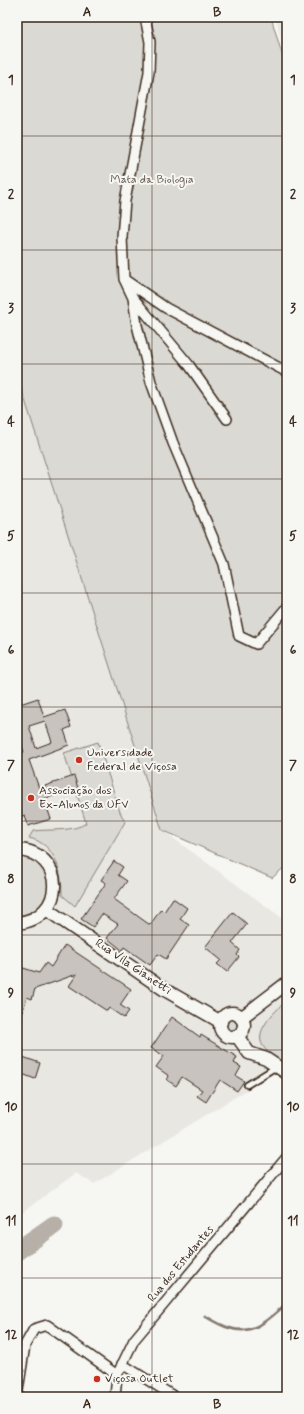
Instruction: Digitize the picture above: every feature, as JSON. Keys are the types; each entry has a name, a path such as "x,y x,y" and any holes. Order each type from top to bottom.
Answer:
{"street":[{"path":"145,17 150,42 149,72 125,201 122,237 124,279 133,298 189,365 227,419"},
{"path":"124,279 166,308 287,372"},
{"path":"133,298 137,325 151,382 173,443 224,564 239,636 256,644 287,607"},
{"path":"17,850 25,850 36,854 45,862 52,872 54,883 54,895 46,910 36,919 17,923"},
{"name":"Rua Vila Gianetti","path":"46,910 165,990 221,1022"},
{"path":"241,1018 287,983"},
{"path":"228,1014 235,1014 241,1018 243,1028 237,1036 226,1035 221,1029 221,1022 228,1014"},
{"path":"237,1036 248,1053 266,1059 282,1069"},
{"name":"Rua dos Estudantes","path":"115,1397 117,1375 134,1340 287,1157"},
{"path":"17,1397 25,1345 34,1329 47,1325 117,1375"},
{"path":"122,1364 175,1397"}],"lane":[{"path":"248,1085 282,1069"}],"shaded area":[{"path":"276,17 287,17 287,73"},
{"name":"Universidade Federal de Viçosa","path":"17,376 119,690 162,830 282,918 287,914 287,1074 279,1070 94,1184 76,1173 17,1216"}],"green space":[{"name":"Mata da Biologia","path":"17,17 271,17 287,71 287,865 272,878 162,830 17,375"},
{"path":"98,742 120,812 125,822 75,906 62,895 61,877 56,860 46,846 29,838 33,831 75,828 86,823 64,753"},
{"path":"17,855 39,862 49,878 48,897 35,913 17,918"},
{"path":"287,1000 287,1064 266,1050 262,1043 261,1037 262,1030 266,1023"},
{"path":"229,1020 233,1020 237,1026 233,1032 229,1032 225,1028 225,1024"}],"building":[{"path":"38,698 44,717 65,710 71,727 64,730 69,745 29,760 39,788 74,776 78,788 44,799 51,819 28,826 25,815 17,818 17,755 24,752 17,731 17,705","holes":["45,721 52,742 36,748 29,726"]},
{"path":"114,861 123,867 118,875 127,881 114,899 150,925 161,909 164,912 173,898 187,908 180,919 189,925 166,959 158,954 150,965 124,947 122,950 107,938 118,924 102,914 93,927 81,919 106,883 101,880"},
{"path":"233,912 247,924 232,943 240,950 237,955 239,957 227,972 217,964 221,960 205,947"},
{"path":"65,945 131,989 120,1005 129,1011 124,1018 109,1008 107,1011 69,986 77,974 35,989 32,999 27,997 19,1023 17,1023 17,966 39,973 46,963 51,967"},
{"path":"172,1017 200,1037 201,1035 237,1057 234,1063 241,1067 236,1076 244,1081 237,1091 220,1080 206,1102 197,1096 202,1090 182,1077 176,1086 167,1080 169,1076 156,1067 164,1056 151,1048"},
{"path":"17,1055 40,1063 35,1079 17,1072"}],"waterway":[{"path":"17,1251 54,1225"},
{"path":"205,1316 218,1324 230,1328 240,1330 249,1329 266,1321 287,1303"}],"place":[{"name":"Universidade Federal de Viçosa","path":"79,760"},
{"name":"Associação dos Ex-Alunos da UFV","path":"31,798"},
{"name":"Viçosa Outlet","path":"97,1379"}]}
